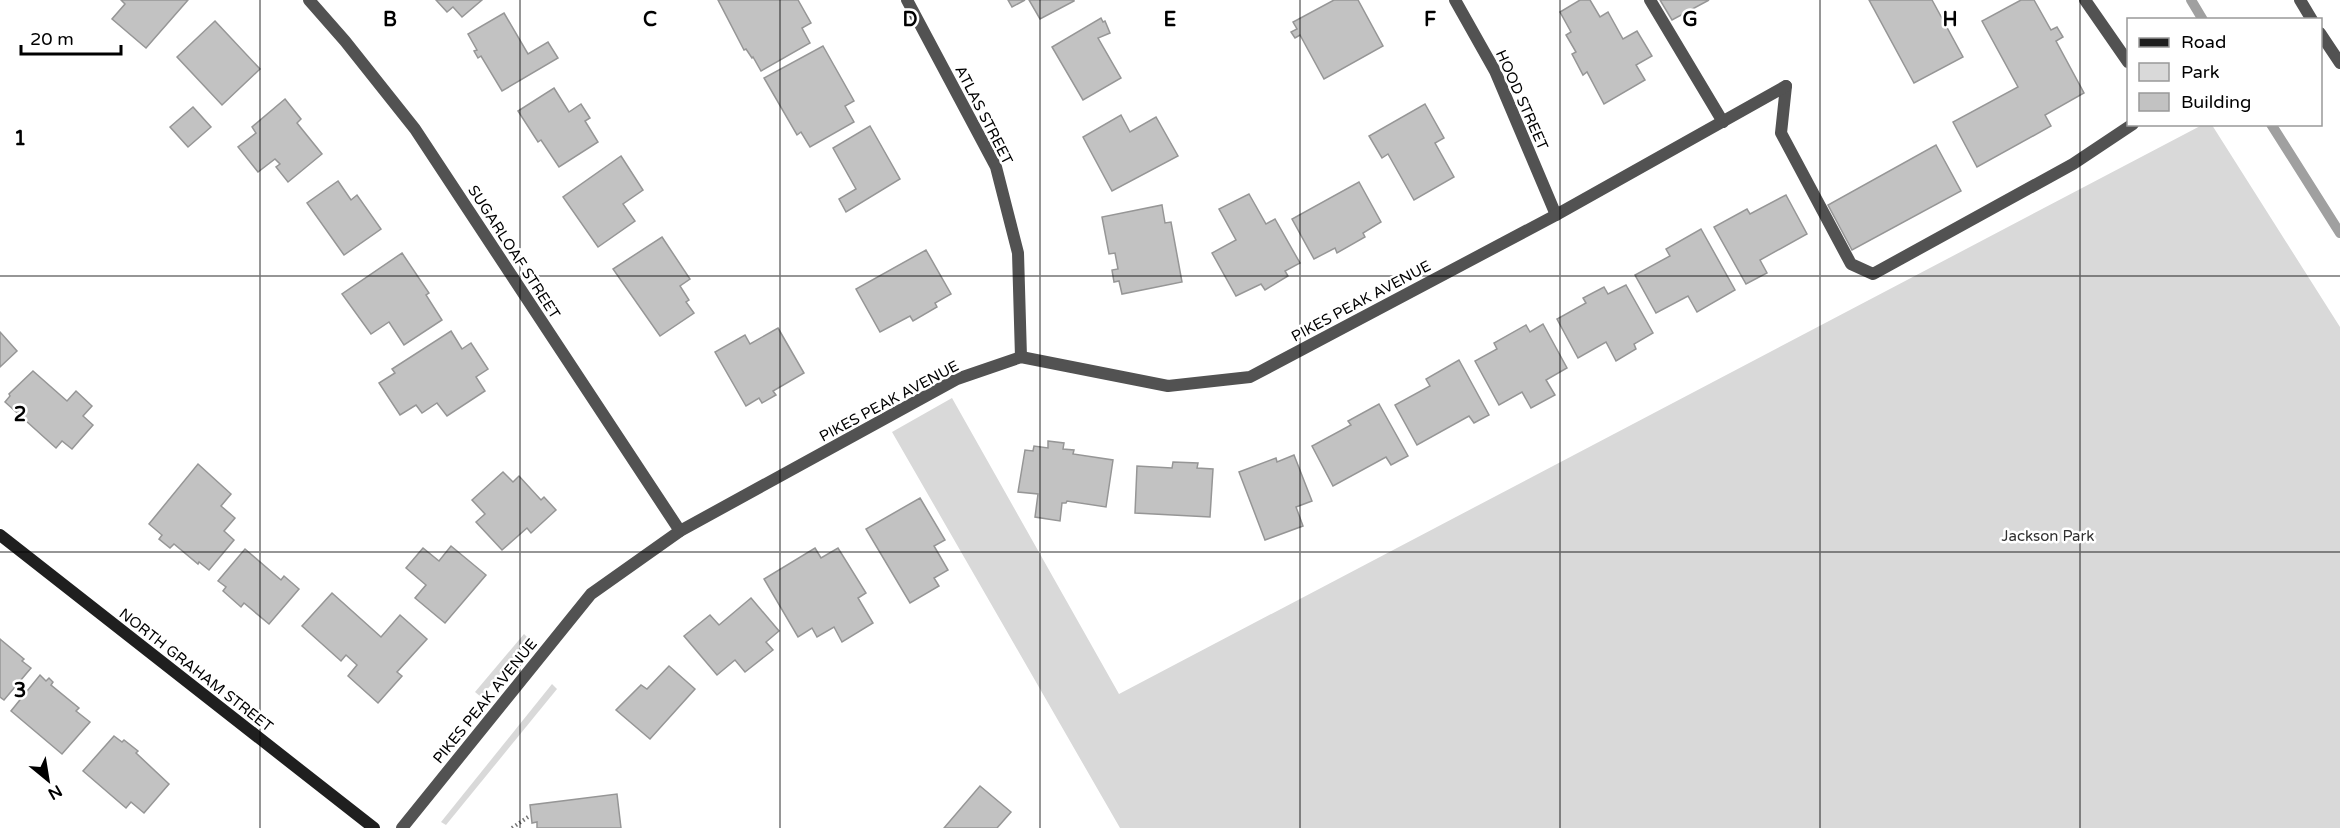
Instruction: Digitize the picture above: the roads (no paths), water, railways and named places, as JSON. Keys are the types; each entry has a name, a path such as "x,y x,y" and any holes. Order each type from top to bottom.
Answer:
{"main road":[{"name":"NORTH GRAHAM STREET","path":"0,535 374,828"}],"street":[{"name":"SUGARLOAF STREET","path":"309,0 345,40 415,129 680,531"},
{"name":"ATLAS STREET","path":"907,0 996,167 1018,253 1021,357"},
{"name":"HOOD STREET","path":"1455,0 1495,71 1557,215"},
{"path":"1650,0 1723,122"},
{"path":"2085,0 2127,61"},
{"path":"2300,0 2311,18"},
{"path":"2322,36 2340,63"},
{"name":"PIKES PEAK AVENUE","path":"402,828 591,594 680,531 957,379 1021,357 1168,386 1250,376 1557,215 1786,86 1781,133 1851,264 1873,274 2073,164 2130,126"}],"waterway":[{"path":"2191,0 2202,18"},
{"path":"2272,126 2340,233"}],"park label":[{"name":"Jackson Park","path":"2048,536"}]}
